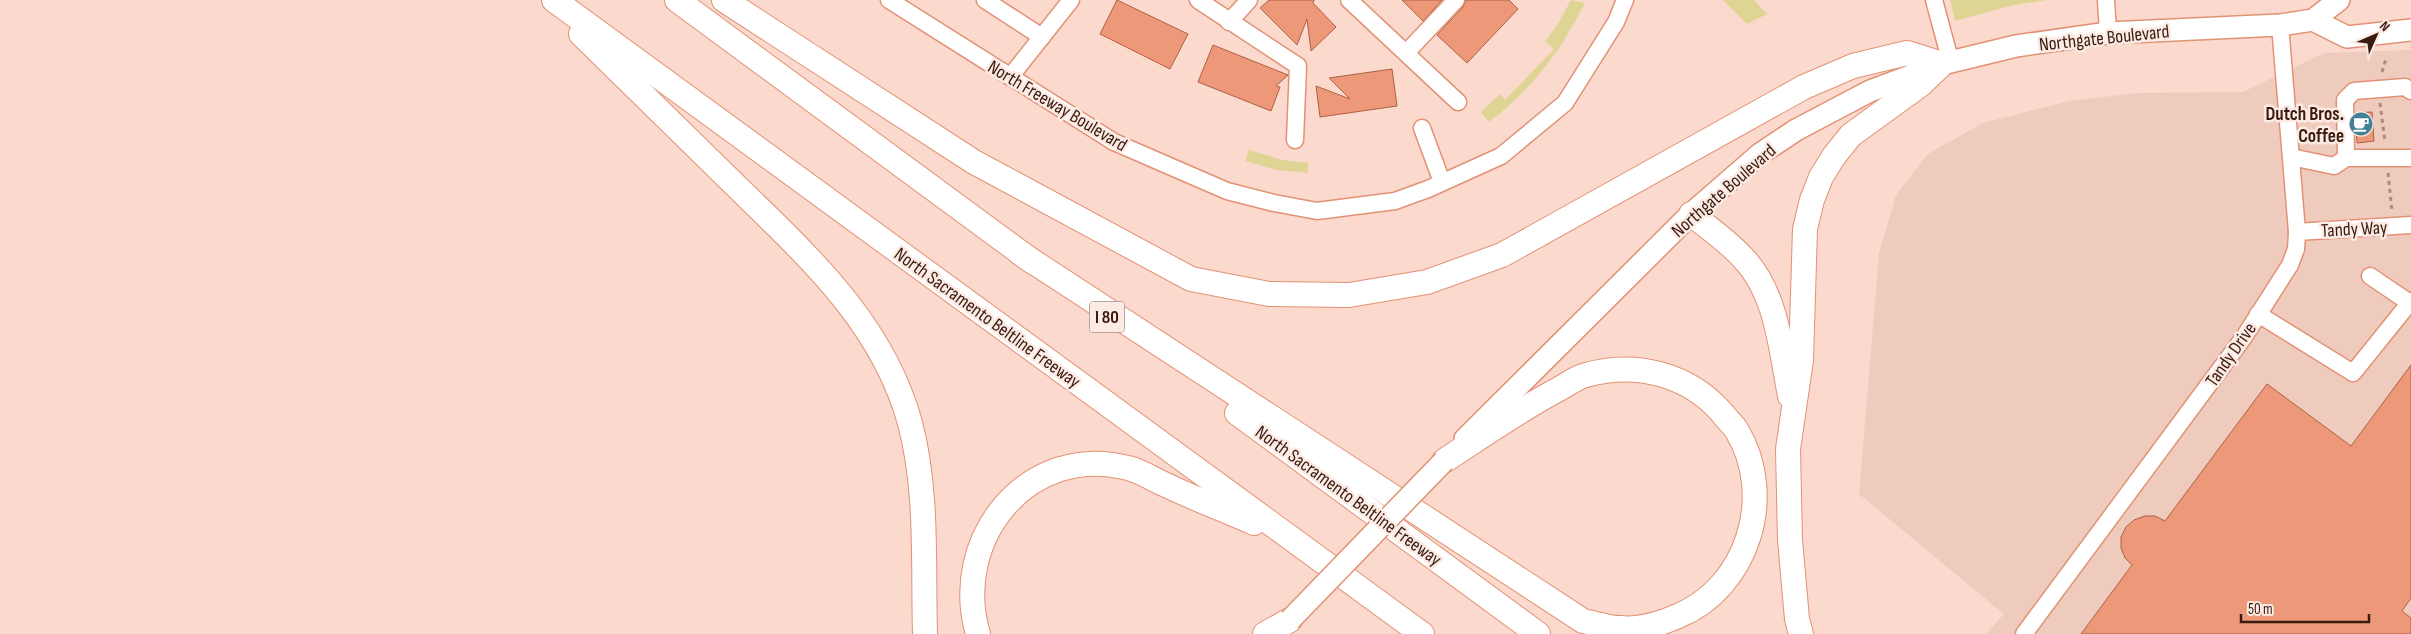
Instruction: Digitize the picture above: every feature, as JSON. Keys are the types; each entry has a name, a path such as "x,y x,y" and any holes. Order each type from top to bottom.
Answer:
{"highway":[{"path":"546,0 809,257 852,306 886,362 910,422 922,487 925,634"},
{"name":"North Sacramento Beltline Freeway","path":"554,0 1422,634"},
{"name":"North Sacramento Beltline Freeway","path":"677,0 1538,634"},
{"path":"724,0 974,162 1070,214 1191,279 1270,294 1348,295 1427,282 1502,255 1804,87 1853,66 1908,53 1947,63"},
{"path":"1801,634 1797,619 1790,540 1788,449 1802,360 1805,229 1812,200 1821,177 1834,156 1851,135 1947,63"},
{"path":"1691,214 1745,259 1766,291 1777,328 1793,410"},
{"path":"1020,253 1583,621 1620,629 1658,625 1694,610 1724,585 1744,552 1754,516 1753,472 1737,431 1709,398 1671,376 1628,368 1585,375 1546,396 1444,461"},
{"path":"978,634 972,613 973,576 984,534 1009,499 1044,474 1086,464 1129,468 1292,539"},
{"path":"1265,634 1283,627"}],"main road":[{"name":"Northgate Boulevard","path":"1283,627 1444,461 1691,214 1760,154 1796,130 1870,91 1947,63 2016,46 2108,33 2280,25 2313,20 2339,0"},
{"path":"2313,20 2347,38 2411,30"}],"street":[{"name":"North Freeway Boulevard","path":"889,0 1114,142 1227,191 1274,203 1318,211 1395,200 1501,156 1565,103 1616,22 1625,0"},
{"path":"985,0 1042,37"},
{"path":"1010,76 1071,0"},
{"path":"1198,0 1298,66 1294,140"},
{"path":"1229,22 1249,0"},
{"path":"1349,0 1458,102"},
{"path":"1406,53 1456,0"},
{"path":"1934,0 1947,63"},
{"path":"2106,0 2108,33"},
{"name":"Tandy Drive","path":"2024,634 2226,362 2290,264 2296,249 2297,232 2280,25"},
{"path":"2346,158 2345,100 2354,91 2409,88"},
{"path":"1422,128 1442,182"},
{"path":"2291,158 2325,166 2334,166 2346,158 2411,158"},
{"name":"Tandy Way","path":"2297,232 2404,224"},
{"path":"2258,314 2353,373 2410,302 2370,276"}],"path":[{"path":"2386,59 2379,90 2387,158 2404,224"}],"shaded area":[{"path":"1571,0 1585,3 1566,37 1532,83 1489,122 1481,112 1500,94 1505,100 1554,49 1545,41 1558,24"},
{"path":"1723,0 1754,0 1767,14 1747,24"},
{"path":"1950,0 2046,0 2014,5 1955,21"},
{"path":"2411,50 2411,634 1986,634 2004,614 1859,494 1879,253 1896,195 1928,154 1983,123 2070,101 2137,93 2243,92 2324,53"},
{"path":"1249,150 1283,160 1308,163 1308,173 1277,170 1245,161"}],"building":[{"path":"1117,0 1188,34 1170,69 1100,34"},
{"path":"1269,0 1314,0 1313,3 1336,27 1311,51 1307,19 1297,45 1260,8"},
{"path":"1402,0 1442,0 1423,21"},
{"path":"1466,0 1509,0 1518,9 1467,63 1437,35 1463,7"},
{"path":"1213,45 1288,75 1276,86 1280,87 1271,111 1198,82"},
{"path":"1392,69 1397,106 1320,117 1316,86 1350,99 1329,78"},
{"path":"2372,112 2374,141 2357,143 2355,113"},
{"path":"2411,365 2411,598 2402,611 2411,618 2411,634 2081,634 2132,565 2125,558 2121,548 2121,537 2126,527 2134,520 2145,516 2155,516 2165,521 2267,384 2351,446"}],"place":[{"name":"Dutch Bros. Coffee","path":"2361,124"}]}
